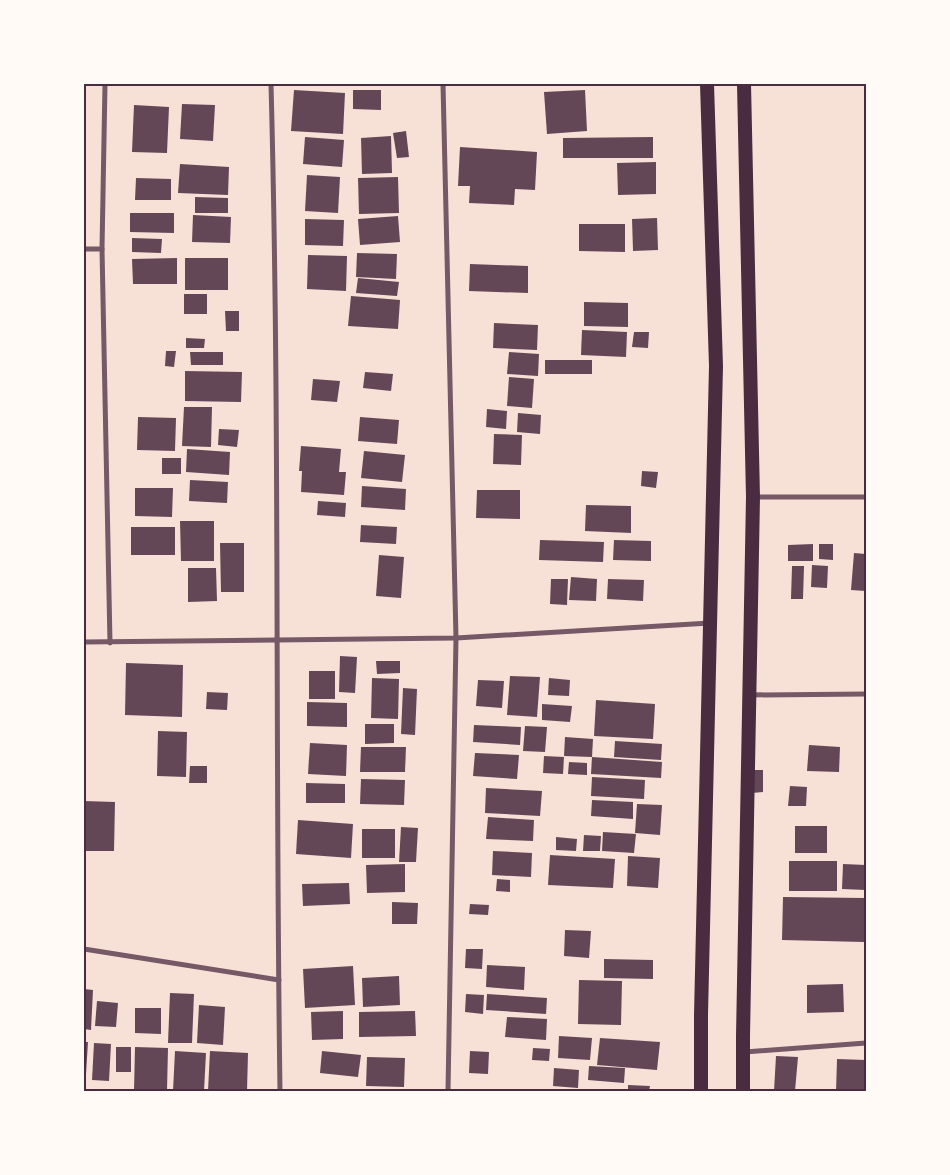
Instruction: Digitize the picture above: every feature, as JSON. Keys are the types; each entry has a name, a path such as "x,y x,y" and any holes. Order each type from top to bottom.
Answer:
{"highway":[{"path":"701,1091 716,366 707,84"},
{"path":"743,1091 753,497 744,84"}],"street":[{"path":"104,84 102,249 110,643"},
{"path":"271,84 276,252 280,1091"},
{"path":"443,84 456,638 448,1091"},
{"path":"84,249 102,249"},
{"path":"753,497 866,497"},
{"path":"84,642 456,638 710,623"},
{"path":"749,695 866,694"},
{"path":"84,949 279,980"},
{"path":"743,1052 866,1044"}],"building":[{"path":"294,90 345,93 343,134 291,131"},
{"path":"353,90 381,90 381,110 353,109"},
{"path":"585,90 587,131 547,134 544,92"},
{"path":"182,104 215,105 213,141 180,139"},
{"path":"134,105 169,107 167,153 132,152"},
{"path":"406,131 409,157 397,158 393,133"},
{"path":"391,136 392,173 362,174 361,138"},
{"path":"305,137 344,140 342,167 303,164"},
{"path":"653,137 653,158 563,158 563,138"},
{"path":"460,147 537,152 535,190 515,189 514,205 469,203 470,186 458,186"},
{"path":"656,162 656,194 618,195 617,163"},
{"path":"180,164 229,167 228,195 178,193"},
{"path":"307,175 340,177 338,213 305,211"},
{"path":"398,177 399,213 359,214 358,178"},
{"path":"136,178 171,179 171,200 135,200"},
{"path":"195,197 228,198 228,213 195,213"},
{"path":"130,213 174,213 174,233 130,232"},
{"path":"193,215 231,217 230,243 192,242"},
{"path":"398,216 400,242 360,245 358,219"},
{"path":"657,218 658,250 633,251 632,219"},
{"path":"305,219 344,220 343,246 305,245"},
{"path":"579,224 625,224 625,252 579,251"},
{"path":"132,238 162,239 161,253 132,252"},
{"path":"357,253 397,254 396,279 356,277"},
{"path":"308,255 347,256 346,291 307,289"},
{"path":"177,258 177,284 133,284 132,259"},
{"path":"185,258 228,258 228,290 185,290"},
{"path":"470,264 528,266 528,293 469,291"},
{"path":"358,278 399,282 397,296 356,293"},
{"path":"184,294 207,294 207,314 184,314"},
{"path":"351,296 400,300 398,329 348,326"},
{"path":"584,302 628,303 628,327 584,326"},
{"path":"225,311 239,311 239,331 226,331"},
{"path":"494,323 538,325 537,350 493,348"},
{"path":"582,330 627,332 626,357 581,355"},
{"path":"634,332 649,332 648,348 632,347"},
{"path":"186,338 205,339 204,348 186,348"},
{"path":"166,351 176,351 174,367 165,366"},
{"path":"190,352 223,352 223,365 191,365"},
{"path":"509,352 539,354 538,376 507,374"},
{"path":"545,360 592,360 592,374 545,374"},
{"path":"185,371 242,372 241,402 185,401"},
{"path":"365,372 393,374 391,391 363,388"},
{"path":"509,377 534,379 532,408 507,406"},
{"path":"313,379 340,381 337,402 311,400"},
{"path":"184,407 212,407 211,447 182,446"},
{"path":"487,409 507,411 506,429 486,427"},
{"path":"518,413 541,415 540,434 517,432"},
{"path":"138,417 176,418 175,451 137,450"},
{"path":"360,417 399,420 397,444 358,441"},
{"path":"219,429 239,430 237,447 218,445"},
{"path":"494,434 522,435 521,465 493,464"},
{"path":"301,446 341,449 339,472 346,472 344,495 301,492 302,471 299,471"},
{"path":"187,449 230,452 229,475 186,472"},
{"path":"364,451 405,455 402,482 361,478"},
{"path":"162,458 181,458 181,474 162,474"},
{"path":"642,471 658,472 656,488 641,486"},
{"path":"190,480 228,482 227,503 189,501"},
{"path":"362,486 406,489 405,510 361,507"},
{"path":"135,488 173,488 172,517 135,516"},
{"path":"477,490 520,490 520,519 476,518"},
{"path":"318,501 346,503 345,517 317,515"},
{"path":"586,505 631,506 631,533 585,531"},
{"path":"180,521 214,521 214,561 181,561"},
{"path":"361,525 397,527 396,544 360,542"},
{"path":"131,527 175,527 175,555 131,555"},
{"path":"540,540 604,542 603,562 539,560"},
{"path":"614,540 651,541 651,561 613,560"},
{"path":"220,543 244,543 244,592 221,592"},
{"path":"813,544 813,561 788,561 788,545"},
{"path":"819,544 833,544 833,560 819,559"},
{"path":"854,553 866,554 866,591 851,590"},
{"path":"379,555 404,557 401,598 376,596"},
{"path":"812,565 828,566 827,588 811,587"},
{"path":"792,566 804,566 803,599 791,599"},
{"path":"188,568 216,568 217,601 188,602"},
{"path":"571,577 597,579 596,601 569,600"},
{"path":"551,579 568,579 567,605 550,604"},
{"path":"608,579 644,580 643,601 607,599"},
{"path":"340,656 357,657 355,693 339,692"},
{"path":"376,661 400,661 400,673 377,674"},
{"path":"126,663 183,665 182,717 125,715"},
{"path":"309,671 335,671 335,699 309,699"},
{"path":"510,676 540,677 537,717 507,715"},
{"path":"372,678 399,679 398,719 371,718"},
{"path":"549,678 570,680 569,696 548,695"},
{"path":"478,680 504,681 502,708 476,706"},
{"path":"403,688 417,689 415,735 401,734"},
{"path":"207,692 228,693 227,710 206,709"},
{"path":"596,700 655,704 653,739 594,736"},
{"path":"307,702 347,703 347,727 307,726"},
{"path":"542,704 572,706 570,722 542,720"},
{"path":"365,724 394,724 394,743 365,744"},
{"path":"474,725 521,727 520,745 473,742"},
{"path":"525,726 547,727 545,752 523,751"},
{"path":"158,731 187,732 186,777 157,776"},
{"path":"565,737 593,739 592,757 564,756"},
{"path":"615,741 662,744 661,760 614,757"},
{"path":"310,743 347,745 346,776 308,774"},
{"path":"809,745 840,747 839,772 807,771"},
{"path":"361,747 406,747 405,772 360,772"},
{"path":"475,753 519,755 517,779 473,776"},
{"path":"544,756 564,757 563,774 543,773"},
{"path":"592,757 662,762 661,778 591,774"},
{"path":"569,762 587,763 587,775 568,774"},
{"path":"190,766 207,766 207,783 189,783"},
{"path":"752,770 763,770 763,792 752,793"},
{"path":"592,777 645,780 644,799 591,796"},
{"path":"361,779 405,780 404,805 360,804"},
{"path":"306,783 345,784 345,803 306,803"},
{"path":"790,786 807,787 806,806 788,806"},
{"path":"486,788 542,791 540,816 485,813"},
{"path":"592,800 633,802 633,819 591,816"},
{"path":"84,801 115,802 114,851 84,851"},
{"path":"637,804 662,805 660,835 635,833"},
{"path":"488,817 534,820 533,841 486,839"},
{"path":"298,820 353,824 351,858 296,854"},
{"path":"795,826 827,826 827,853 795,853"},
{"path":"401,827 418,828 416,862 399,862"},
{"path":"362,829 395,829 395,858 362,858"},
{"path":"603,832 636,834 634,853 602,851"},
{"path":"584,835 601,836 600,851 583,851"},
{"path":"556,837 577,839 576,851 556,850"},
{"path":"493,851 532,853 531,877 492,875"},
{"path":"550,855 615,859 613,888 548,885"},
{"path":"628,856 660,858 658,888 627,886"},
{"path":"789,861 837,861 837,891 789,891"},
{"path":"405,864 405,892 367,893 366,865"},
{"path":"843,864 866,865 866,890 842,889"},
{"path":"497,879 510,880 510,892 496,891"},
{"path":"349,883 350,904 303,906 302,884"},
{"path":"783,897 865,898 864,942 782,940"},
{"path":"392,902 418,903 417,924 392,924"},
{"path":"470,904 489,905 488,915 469,914"},
{"path":"565,930 591,931 589,958 564,956"},
{"path":"466,949 483,949 482,969 465,968"},
{"path":"604,959 653,960 653,979 604,978"},
{"path":"487,965 525,967 524,990 486,987"},
{"path":"353,966 355,1005 305,1008 303,969"},
{"path":"399,976 400,1005 363,1007 362,978"},
{"path":"579,980 622,981 621,1025 578,1024"},
{"path":"843,984 844,1012 807,1013 807,985"},
{"path":"84,989 93,990 91,1030 84,1029"},
{"path":"170,993 194,994 192,1043 168,1043"},
{"path":"466,994 484,995 483,1014 465,1012"},
{"path":"487,994 547,998 546,1014 486,1010"},
{"path":"97,1001 118,1003 116,1027 95,1026"},
{"path":"199,1005 225,1007 223,1045 197,1043"},
{"path":"135,1008 161,1008 161,1034 135,1033"},
{"path":"343,1011 343,1039 312,1040 311,1012"},
{"path":"415,1011 416,1036 359,1037 359,1012"},
{"path":"507,1017 547,1019 546,1040 505,1037"},
{"path":"559,1036 592,1038 590,1060 558,1058"},
{"path":"600,1038 660,1042 657,1070 597,1065"},
{"path":"84,1042 88,1042 85,1090 84,1090"},
{"path":"94,1043 111,1044 109,1081 92,1080"},
{"path":"116,1047 131,1047 131,1072 116,1072"},
{"path":"135,1047 168,1048 167,1091 134,1091"},
{"path":"533,1048 550,1049 549,1061 532,1060"},
{"path":"175,1051 206,1053 204,1091 173,1091"},
{"path":"210,1051 248,1053 247,1091 208,1091"},
{"path":"322,1051 361,1055 358,1077 320,1073"},
{"path":"470,1051 489,1052 488,1074 469,1073"},
{"path":"776,1056 798,1057 795,1091 774,1091"},
{"path":"367,1057 405,1058 404,1087 366,1086"},
{"path":"837,1059 866,1060 866,1091 836,1091"},
{"path":"589,1066 625,1068 624,1083 588,1080"},
{"path":"554,1068 579,1070 578,1088 553,1086"},
{"path":"628,1085 650,1086 649,1091 628,1091"}]}
